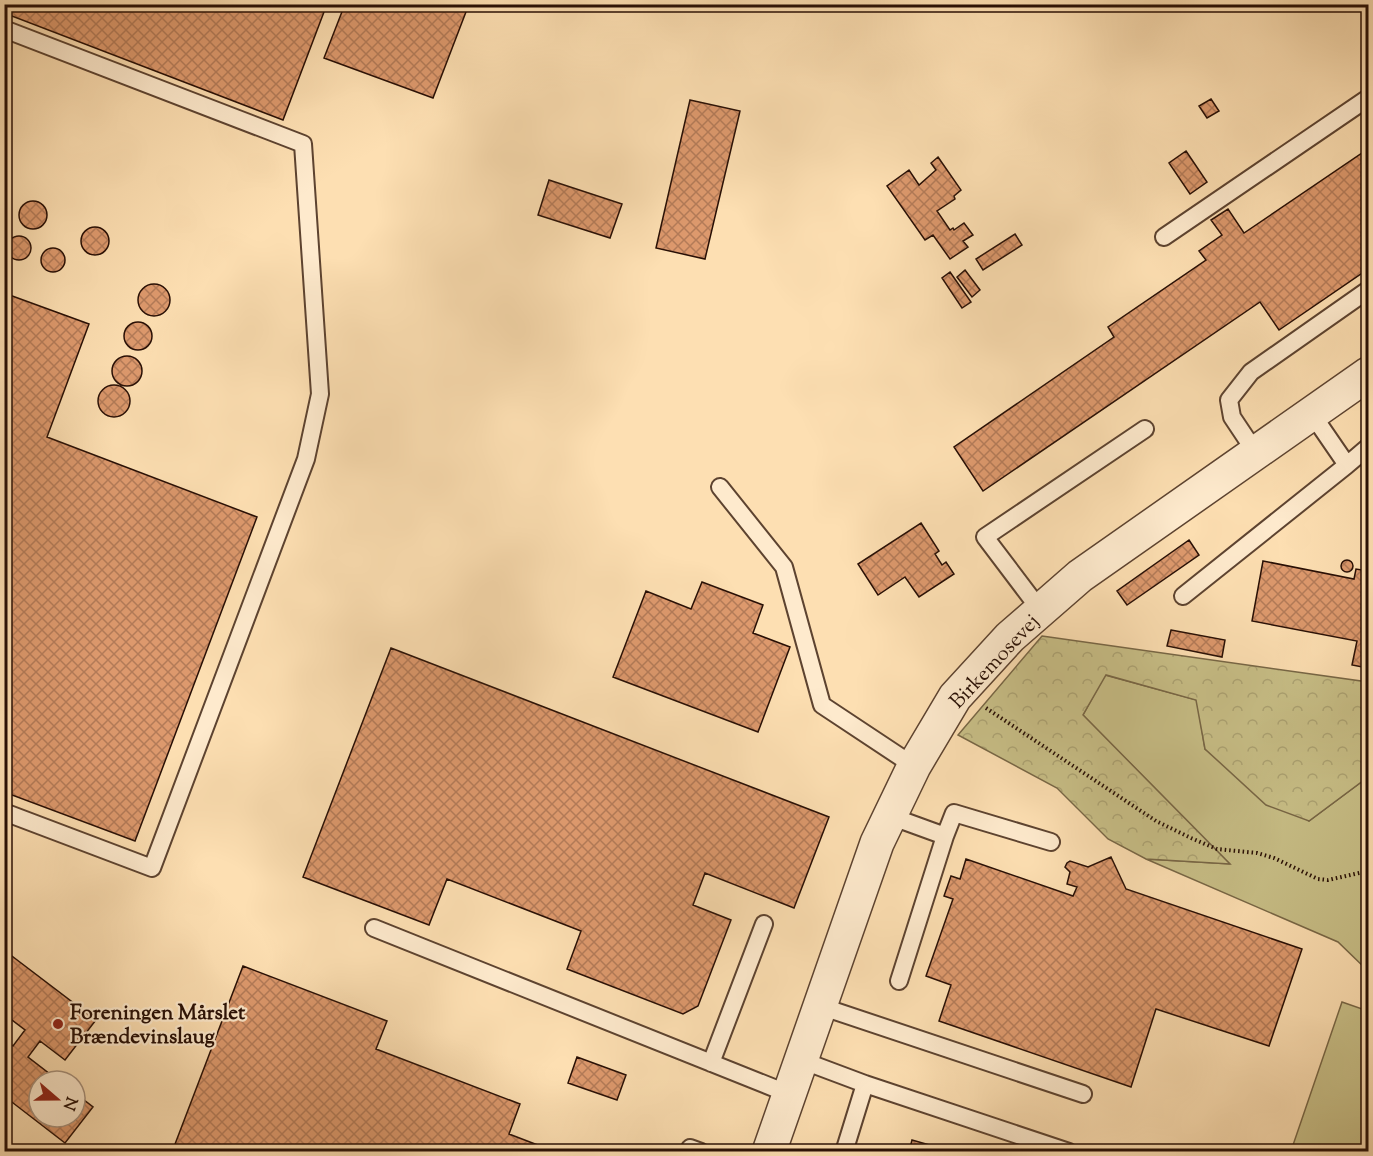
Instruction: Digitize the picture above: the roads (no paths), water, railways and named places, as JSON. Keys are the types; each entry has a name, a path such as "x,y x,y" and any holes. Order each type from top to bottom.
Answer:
{"street":[{"name":"Birkemosevej","path":"769,1152 877,843 914,766 960,691 1010,637 1080,576 1368,374"}],"lane":[{"path":"4,29 303,144 320,394 306,459 152,868 4,812"},
{"path":"1164,237 1368,99"},
{"path":"1256,453 1232,417 1229,400 1251,372 1368,291"},
{"path":"1312,414 1347,465"},
{"path":"1041,611 985,537 1145,429"},
{"path":"1183,596 1368,447"},
{"path":"720,487 784,567 822,705 914,766"},
{"path":"899,981 954,813 1051,842"},
{"path":"890,816 945,836"},
{"path":"711,1063 764,924"},
{"path":"374,928 789,1094"},
{"path":"820,1006 1083,1094"},
{"path":"801,1060 865,1084 1069,1152"},
{"path":"844,1152 865,1084"},
{"path":"689,1152 690,1148 701,1152"}],"place":[{"name":"Foreningen Mårslet Brændevinslaug","path":"58,1024"}]}
